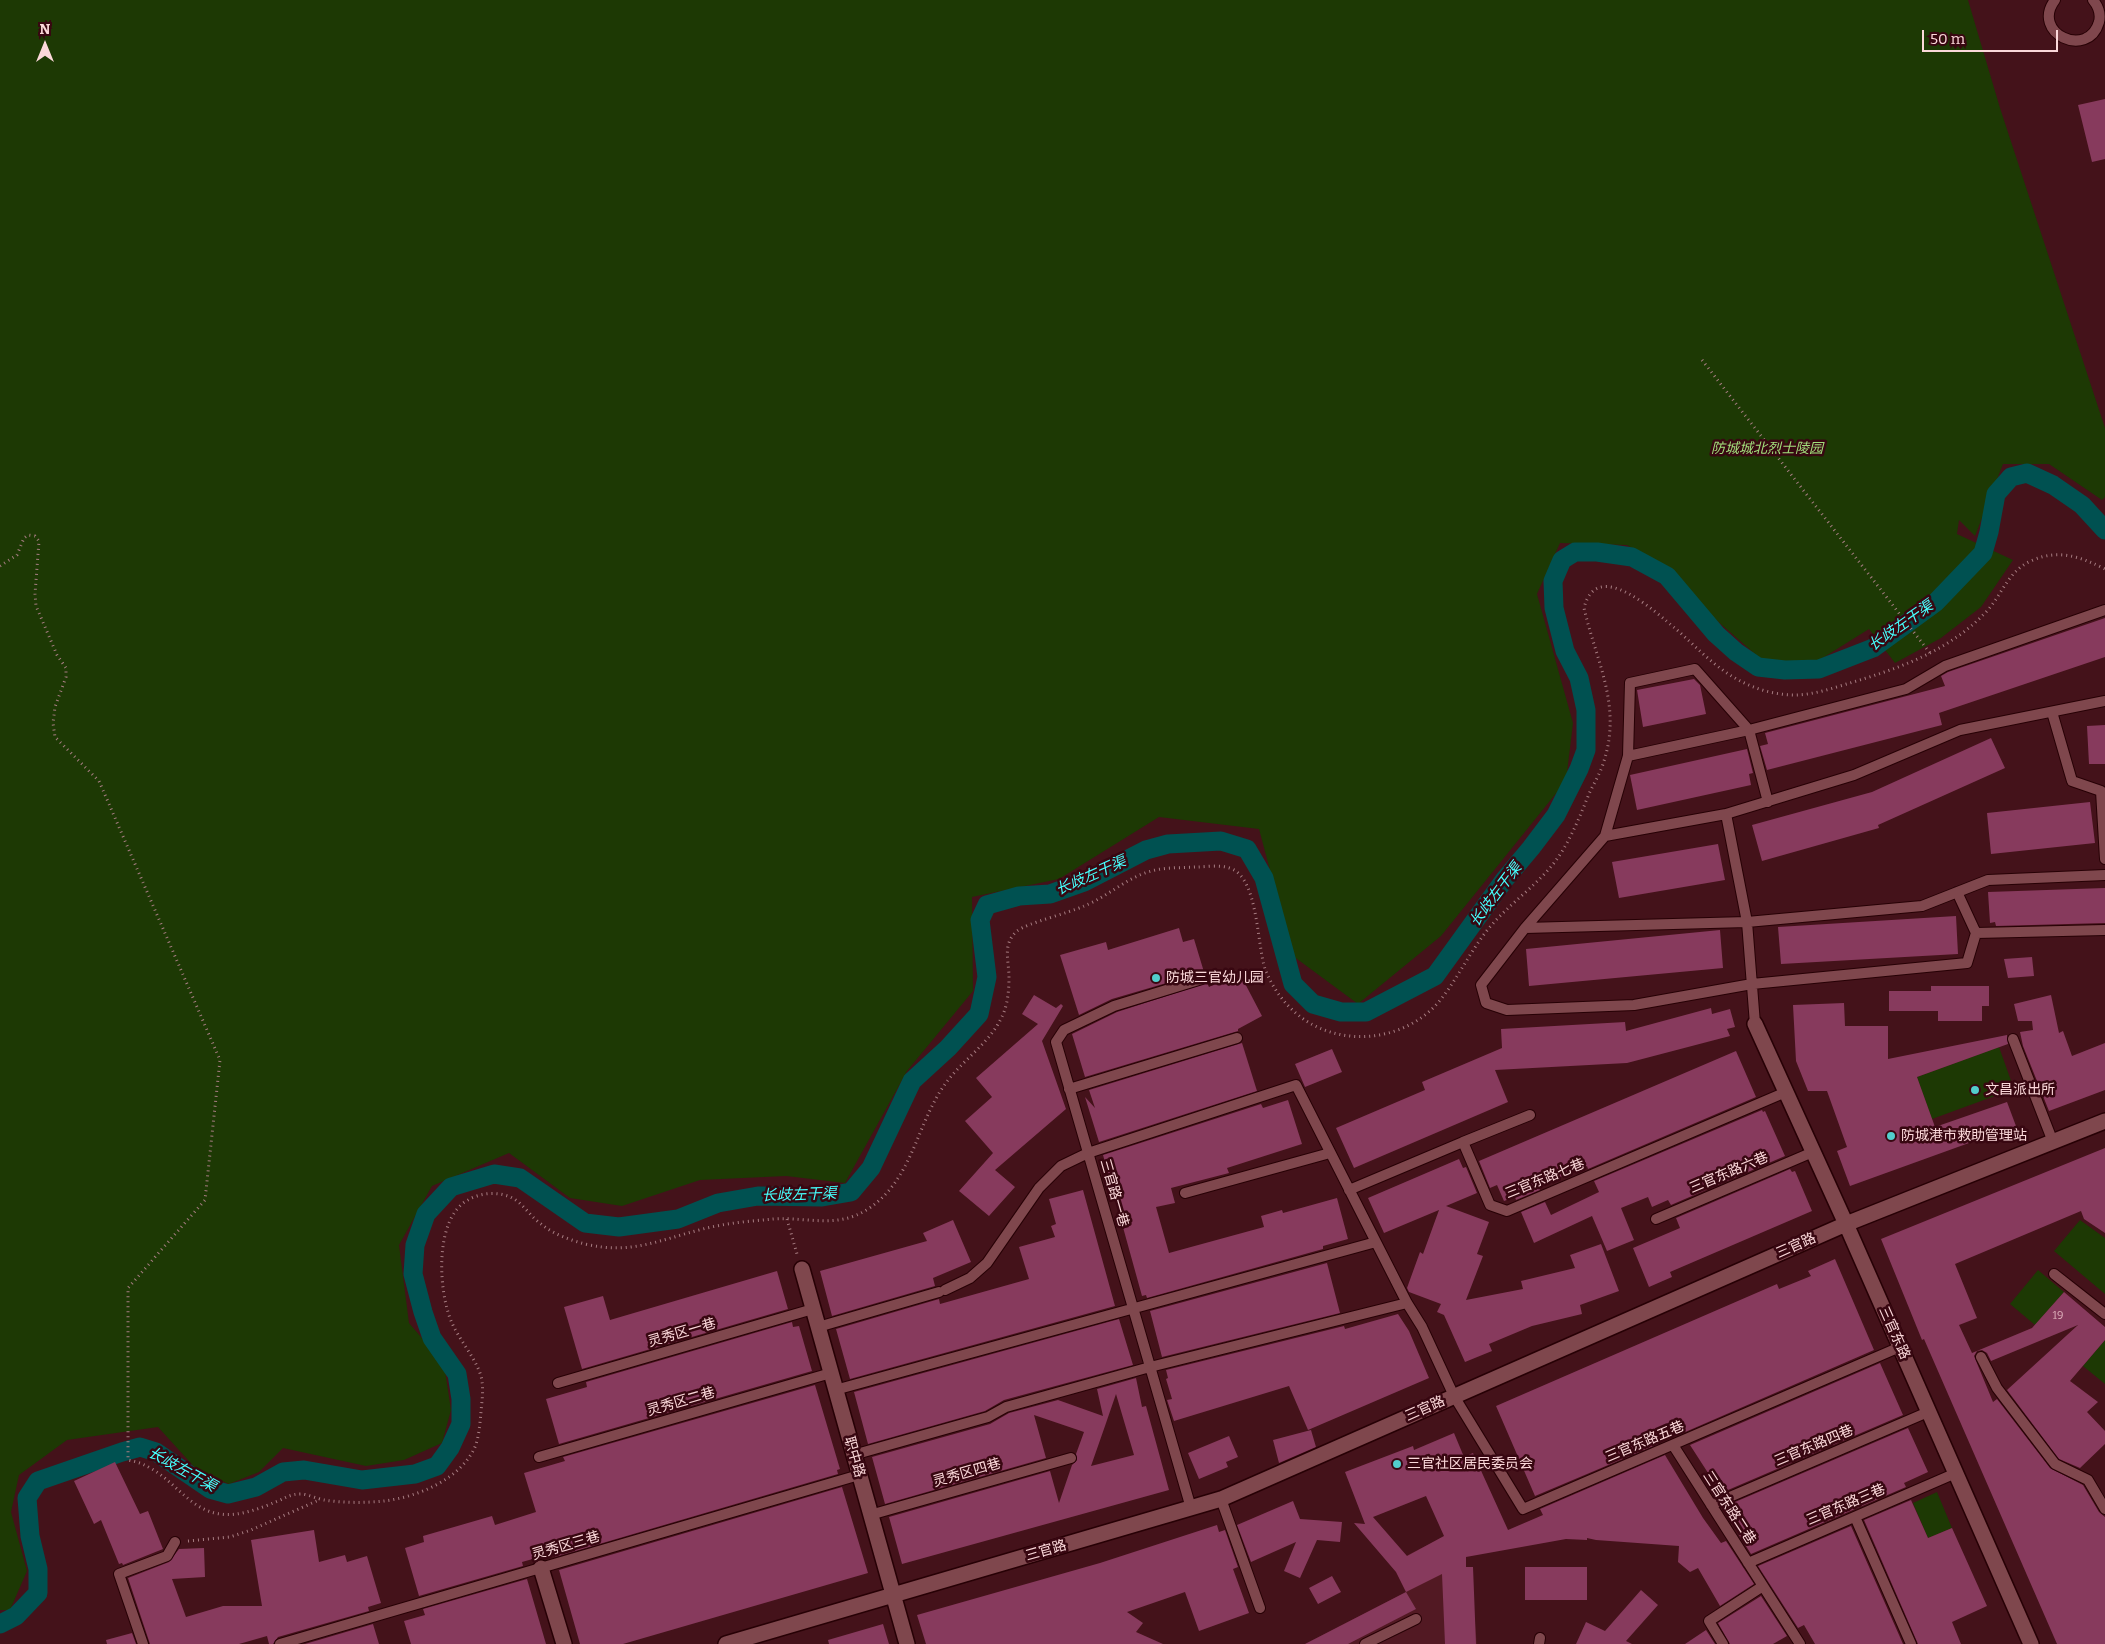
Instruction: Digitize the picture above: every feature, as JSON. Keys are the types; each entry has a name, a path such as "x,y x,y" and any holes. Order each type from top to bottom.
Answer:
{"street":[{"name":"三官东路","path":"1754,1024 1846,1224 2031,1644"},
{"name":"三官路","path":"726,1644 1221,1499 1846,1224 2105,1122"},
{"name":"职中路","path":"802,1269 907,1644"},
{"path":"540,1568 564,1644"}],"lane":[{"path":"2055,0 2050,9 2051,24 2060,37 2076,41 2091,35 2096,28 2099,20 2099,11 2093,0"},
{"path":"1628,756 1749,730 1906,689 1945,666 2105,610"},
{"path":"1768,802 1749,730 1695,669 1630,683 1628,756 1605,836 1524,928 1481,985 1486,1003 1506,1010 1634,1005 1752,984 1967,963 1976,933 1957,892"},
{"path":"1605,836 1726,814 1854,775 1960,730 2105,701"},
{"path":"2052,712 2072,781 2103,791 2105,859"},
{"path":"1726,814 1747,922 1754,1024"},
{"path":"1524,928 1747,922 1922,906 1988,880 2105,875"},
{"path":"1976,933 2105,930"},
{"name":"三官路一巷","path":"1191,1508 1056,1042 1064,1030 1114,1006 1202,979"},
{"path":"1069,1089 1237,1038"},
{"path":"2013,1039 2053,1142"},
{"path":"818,1327 942,1291 970,1278 987,1263 1039,1188 1061,1166 1088,1153 1296,1085 1407,1304 1422,1327 1454,1396"},
{"name":"三官东路七巷","path":"1463,1142 1490,1205 1507,1211 1786,1092"},
{"path":"1349,1190 1530,1114"},
{"name":"三官东路六巷","path":"1656,1219 1813,1152"},
{"path":"1185,1193 1330,1153"},
{"path":"835,1390 1376,1242"},
{"path":"2054,1274 2105,1314"},
{"path":"853,1455 988,1417 1006,1407 1150,1367 1407,1304"},
{"name":"灵秀区一巷","path":"558,1382 812,1309"},
{"name":"三官东路五巷","path":"1454,1396 1523,1509 1900,1347"},
{"path":"1981,1357 1997,1388 2055,1464 2088,1480 2105,1509"},
{"name":"灵秀区二巷","path":"539,1457 831,1373"},
{"name":"三官东路四巷","path":"1711,1505 1928,1412"},
{"name":"三官东路二巷","path":"1672,1445 1800,1644"},
{"name":"灵秀区四巷","path":"870,1515 1071,1458"},
{"name":"三官东路三巷","path":"1748,1563 1956,1473"},
{"name":"灵秀区三巷","path":"280,1644 859,1475"},
{"path":"1221,1499 1260,1608"},
{"path":"1855,1516 1910,1644"},
{"path":"143,1644 119,1574 167,1556 175,1542"},
{"path":"1723,1644 1709,1621 1763,1586"},
{"path":"1365,1644 1416,1618"}],"path":[{"path":"1702,360 1930,654"},
{"path":"0,566 17,555 24,538 28,534 35,536 39,541 35,594 36,606 57,655 66,668 66,677 53,723 55,737 99,781 220,1060 205,1200 128,1288 128,1460"},
{"path":"788,1219 802,1269"},
{"path":"175,1542 230,1537 251,1530 320,1499"}],"shaded area":[{"path":"1441,1538 1474,1612 1477,1644 1305,1644 1406,1592 1392,1563"}],"green space":[{"name":"防城城北烈士陵园","path":"0,0 1968,0 2000,108 2105,428 2105,497 2102,500 2049,464 2003,464 1975,536 1959,520 1957,534 2013,560 1981,607 1941,638 1895,663 1869,629 1813,664 1789,665 1762,660 1698,604 1672,572 1627,545 1560,543 1537,594 1573,723 1566,781 1441,936 1358,1004 1293,956 1259,829 1159,817 1059,879 972,897 973,991 907,1071 845,1183 786,1176 700,1180 622,1206 570,1198 509,1153 432,1186 399,1245 409,1323 444,1364 451,1410 442,1443 404,1460 366,1466 283,1448 259,1472 229,1484 198,1471 158,1427 67,1440 19,1475 11,1512 27,1571 10,1610 0,1610"},
{"path":"1999,1047 2014,1089 1932,1119 1917,1077"},
{"path":"2080,1220 2105,1238 2105,1294 2054,1251"},
{"path":"2038,1270 2064,1292 2035,1325 2010,1304"},
{"path":"2105,1340 2105,1384 2083,1366"},
{"path":"1937,1492 1952,1528 1928,1538 1913,1503"}],"building":[{"path":"2105,99 2105,159 2092,162 2078,105"},
{"path":"2105,618 2105,657 1939,713 1942,725 1767,770 1760,746 1768,744 1765,733 1945,686 1941,676 1948,672"},
{"path":"1694,679 1700,685 1706,714 1643,727 1637,690"},
{"path":"2105,725 2105,764 2089,764 2087,726"},
{"path":"1991,738 2005,768 1878,825 1879,828 1762,861 1752,825 1872,792"},
{"path":"1747,749 1753,773 1749,774 1751,785 1637,810 1630,775"},
{"path":"2090,802 2095,843 1991,854 1987,813"},
{"path":"1718,844 1725,880 1619,898 1612,862"},
{"path":"2105,888 2105,923 1996,926 1995,922 1990,923 1988,892"},
{"path":"1956,916 1958,954 1781,964 1778,927"},
{"name":"防城三官幼儿园","path":"1179,928 1183,942 1194,939 1204,972 1112,999 1079,1015 1060,955 1106,942 1108,950"},
{"path":"1720,930 1723,968 1529,986 1526,949"},
{"path":"2032,957 2034,976 2008,978 2004,959"},
{"path":"1239,972 1262,1016 1238,1029 1238,1031 1085,1077 1072,1034 1117,1012 1207,983 1209,987"},
{"path":"1931,986 1989,986 1989,1006 1982,1006 1982,1021 1938,1021 1938,1011 1889,1011 1889,991 1931,991"},
{"path":"1034,995 1056,1008 1061,1004 1063,1006 1042,1041 1066,1109 995,1170 1015,1187 989,1216 959,1191 993,1153 965,1121 992,1097 976,1078 1038,1024 1022,1014"},
{"path":"2051,995 2059,1033 2063,1031 2072,1056 2105,1043 2105,1090 2049,1111 2023,1046 2020,1032 2033,1030 2032,1021 2018,1021 2014,1004"},
{"path":"1844,1003 1845,1026 1888,1026 1888,1059 2007,1035 2008,1044 1917,1077 1935,1127 2007,1102 2016,1126 1850,1186 1837,1151 1847,1147 1827,1091 1808,1091 1796,1061 1793,1005"},
{"path":"1711,1008 1712,1014 1730,1009 1735,1027 1727,1029 1730,1036 1627,1063 1495,1070 1508,1102 1354,1168 1336,1128 1425,1090 1422,1082 1502,1048 1501,1029 1625,1022 1626,1031"},
{"path":"1242,1043 1257,1091 1099,1142 1085,1097 1095,1108 1089,1090"},
{"path":"1332,1049 1342,1072 1305,1087 1295,1064"},
{"path":"1736,1051 1756,1097 1588,1169 1587,1166 1538,1186 1540,1190 1516,1200 1515,1197 1504,1201 1497,1185 1490,1188 1479,1161"},
{"path":"1288,1100 1302,1144 1227,1168 1229,1173 1171,1188 1175,1203 1156,1207 1169,1253 1264,1227 1261,1216 1282,1210 1283,1213 1337,1198 1348,1239 1323,1246 1323,1249 1147,1298 1146,1295 1142,1296 1103,1155 1261,1104 1263,1108"},
{"path":"1762,1110 1763,1112 1765,1111 1785,1156 1671,1205 1668,1200 1652,1207 1648,1197 1621,1208 1634,1240 1607,1251 1592,1216 1534,1243 1521,1212 1545,1202 1551,1215 1599,1192 1594,1181"},
{"path":"2105,1148 2105,1233 2084,1219 2081,1211 1955,1264 1977,1318 1959,1325 1972,1353 2032,1328 2064,1292 2105,1327 2105,1340 2070,1381 2098,1402 2087,1412 2105,1431 2105,1444 2080,1468 2059,1459 2007,1390 2078,1325 1991,1361 1987,1353 1982,1350 1977,1351 1974,1356 1993,1402 1997,1399 2050,1468 2083,1485 2099,1512 2105,1517 2105,1644 2057,1644 1924,1339 1922,1340 1881,1239"},
{"path":"1459,1159 1463,1168 1466,1167 1477,1193 1446,1206 1489,1222 1477,1254 1483,1256 1466,1300 1523,1289 1521,1281 1575,1268 1570,1255 1601,1244 1619,1291 1580,1305 1582,1314 1532,1326 1489,1344 1492,1351 1465,1362 1444,1315 1437,1312 1441,1304 1409,1292 1407,1288 1420,1252 1423,1254 1439,1210 1384,1233 1368,1198"},
{"path":"1790,1169 1792,1172 1795,1171 1812,1211 1670,1272 1672,1277 1649,1287 1633,1248 1680,1228 1676,1218"},
{"path":"1083,1190 1115,1306 850,1379 836,1329 939,1299 940,1304 1029,1279 1019,1247 1055,1237 1051,1226 1056,1224 1049,1199"},
{"path":"953,1220 971,1262 933,1278 935,1286 832,1316 820,1271 927,1241 923,1233"},
{"path":"1835,1259 1874,1350 1683,1433 1680,1427 1654,1438 1658,1444 1535,1496 1496,1406 1777,1284 1779,1289 1811,1276 1808,1271"},
{"path":"1327,1263 1340,1313 1162,1357 1150,1311"},
{"path":"777,1271 788,1309 582,1369 564,1307 603,1296 610,1320"},
{"path":"1398,1314 1409,1331 1429,1378 1308,1430 1289,1386 1174,1421 1167,1400 1172,1399 1166,1379 1168,1378 1166,1370 1344,1326 1345,1329"},
{"path":"1119,1319 1133,1365 1004,1400 985,1411 868,1444 854,1392"},
{"path":"792,1322 793,1327 799,1326 812,1371 559,1444 546,1399 587,1387 586,1382"},
{"path":"1880,1363 1903,1415 1721,1493 1690,1445"},
{"path":"1136,1378 1142,1407 1146,1406 1169,1490 902,1564 889,1517 1050,1471 1059,1503 1072,1465 1077,1460 1076,1454 1084,1432 1034,1415 1046,1458 885,1504 872,1457 990,1424 1009,1413 1058,1400 1103,1416 1097,1389","holes":["1116,1394 1134,1455 1091,1466"]},
{"path":"815,1385 840,1469 837,1470 838,1474 555,1557 554,1553 522,1562 523,1566 419,1596 405,1548 424,1542 423,1536 492,1516 495,1525 536,1512 524,1473 565,1461 563,1457"},
{"path":"1908,1428 1928,1472 1904,1483 1906,1487 1751,1554 1739,1535 1745,1532 1728,1505"},
{"path":"1311,1430 1316,1447 1279,1463 1273,1440"},
{"path":"1454,1433 1464,1457 1473,1453 1508,1530 1543,1515 1540,1509 1665,1455 1703,1518 1721,1543 1726,1541 1754,1584 1720,1606 1698,1568 1690,1572 1678,1562 1679,1546 1587,1538 1587,1540 1566,1539 1466,1557 1466,1567 1473,1567 1476,1644 1445,1644 1442,1574 1406,1592 1396,1572 1354,1523 1365,1524 1345,1472 1413,1446 1414,1450","holes":["1426,1496 1444,1536 1407,1556 1373,1517"]},
{"path":"1229,1436 1238,1457 1226,1462 1228,1467 1199,1479 1188,1453"},
{"path":"115,1462 140,1514 148,1511 163,1549 123,1565 122,1563 119,1564 101,1520 94,1524 74,1481"},
{"path":"842,1487 868,1573 623,1644 580,1644 559,1570"},
{"path":"1911,1500 1928,1538 1952,1528 1987,1606 1952,1622 1961,1644 1918,1644 1864,1520"},
{"path":"1293,1501 1300,1519 1342,1522 1340,1542 1317,1540 1300,1578 1284,1571 1296,1542 1251,1562 1237,1525"},
{"path":"1217,1525 1219,1532 1225,1530 1238,1567 1233,1569 1249,1613 1199,1631 1185,1592 1127,1612 1143,1623 1136,1632 1163,1644 926,1644 917,1615 1100,1563"},
{"path":"1851,1526 1903,1644 1815,1644 1804,1625 1798,1628 1758,1566"},
{"path":"314,1530 319,1562 345,1555 347,1562 367,1556 381,1603 368,1607 369,1611 278,1637 273,1644 269,1644 267,1636 239,1644 150,1644 128,1578 169,1562 179,1549 204,1548 205,1577 172,1579 186,1617 223,1606 262,1606 251,1540"},
{"path":"1525,1567 1587,1567 1587,1600 1525,1600"},
{"path":"1332,1576 1341,1592 1318,1604 1309,1588"},
{"path":"527,1579 546,1644 411,1644 404,1621 425,1615 423,1609"},
{"path":"1641,1590 1658,1605 1626,1641 1632,1644 1576,1644 1586,1622 1605,1631"},
{"path":"1406,1592 1416,1609 1348,1644 1305,1644"},
{"path":"1761,1596 1787,1636 1773,1644 1730,1644 1718,1623"},
{"path":"373,1624 379,1644 305,1644"},
{"path":"883,1624 889,1644 829,1644 828,1640"},
{"path":"1706,1630 1715,1644 1685,1644"},
{"path":"132,1633 136,1644 107,1644 106,1640"}],"waterway":[{"name":"长歧左干渠","path":"0,1624 16,1616 38,1593 38,1569 30,1536 27,1498 38,1481 140,1447 156,1452 210,1489 228,1494 256,1487 283,1472 304,1470 362,1480 415,1474 437,1466 450,1448 461,1424 461,1399 457,1374 432,1338 413,1274 415,1245 426,1214 451,1187 494,1174 520,1178 585,1223 619,1227 678,1219 718,1203 758,1196 822,1197 851,1192 871,1168 912,1081 948,1048 979,1014 987,977 980,920 987,905 1019,896 1050,894 1084,882 1146,850 1168,844 1221,841 1247,849 1264,878 1293,984 1313,1004 1341,1012 1366,1012 1435,976 1505,879 1556,815 1579,769 1586,750 1586,710 1579,678 1565,651 1554,608 1553,581 1562,560 1575,552 1597,552 1632,557 1667,576 1716,634 1736,652 1758,667 1785,670 1819,669 1873,648 1936,602 1983,553 1996,494 2011,477 2027,473 2053,485 2082,505 2105,530"}],"place":[{"name":"防城三官幼儿园","path":"1156,978"},
{"name":"文昌派出所","path":"1975,1090"},
{"name":"防城港市救助管理站","path":"1891,1136"},
{"name":"三官社区居民委员会","path":"1397,1464"}]}
